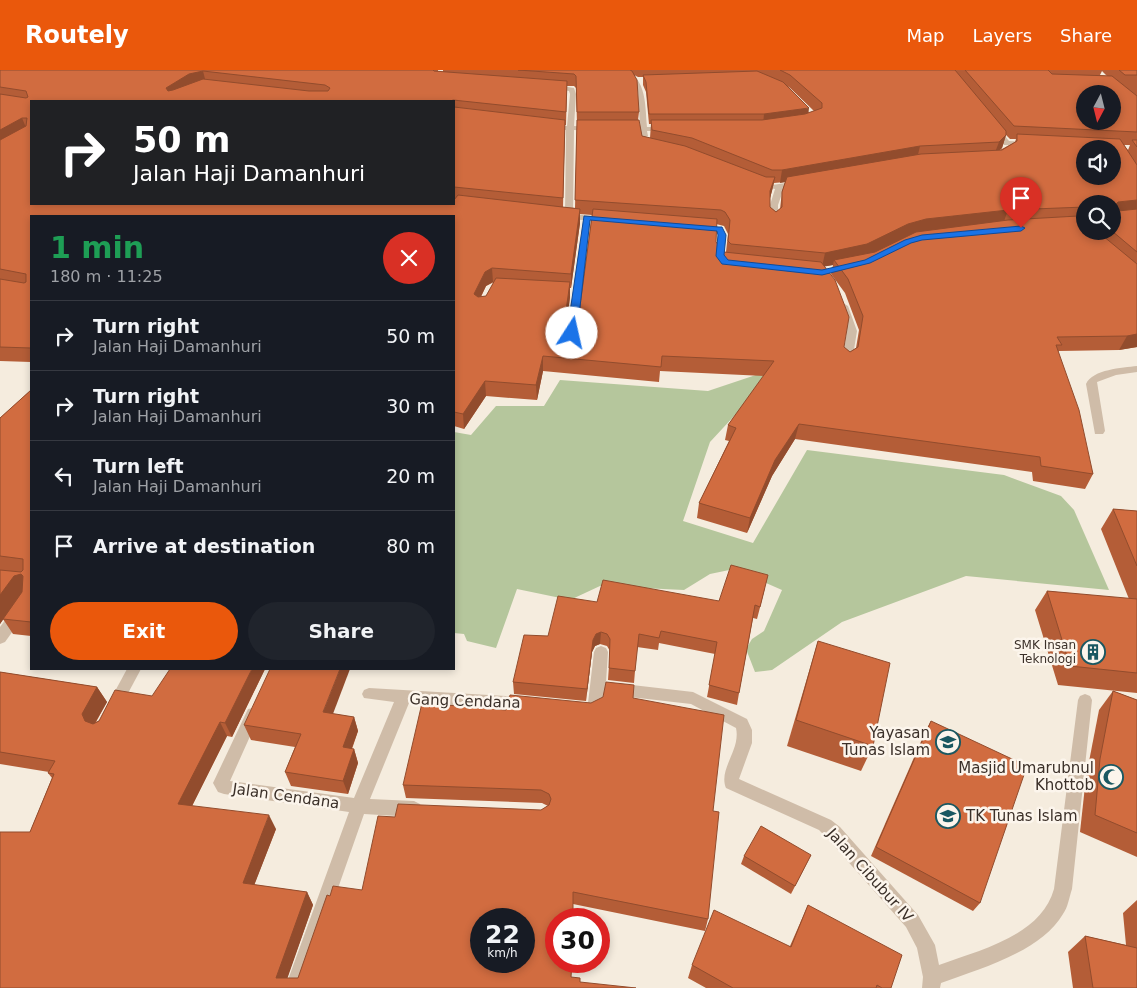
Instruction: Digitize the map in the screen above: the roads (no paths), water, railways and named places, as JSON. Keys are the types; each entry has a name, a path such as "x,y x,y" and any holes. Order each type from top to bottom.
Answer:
{"street":[{"path":"619,70 636,81 641,92 645,146"},
{"path":"636,81 646,81"},
{"path":"539,86 558,86 572,90 569,217"},
{"path":"986,119 1008,147 1032,144"},
{"path":"541,126 570,129 606,129"},
{"path":"616,129 671,129"},
{"path":"753,180 768,187 780,187 812,181"},
{"path":"774,221 774,205 780,187"},
{"path":"550,215 615,220"},
{"path":"572,333 573,292 586,218"},
{"path":"691,226 719,229 722,235 720,256 725,262 733,264"},
{"path":"838,294 852,331 847,362"},
{"path":"1099,431 1091,384 1092,380 1114,372 1137,369"},
{"path":"0,638 30,597"},
{"path":"576,709 590,710 595,707 601,652"},
{"path":"106,720 133,670"},
{"name":"Jalan Cibubur IV","path":"598,687 693,698 742,724 746,730 746,737 731,777 732,783 820,822 834,833 912,921 926,945 931,982"},
{"path":"369,694 404,697"},
{"name":"Gang Cendana","path":"294,988 360,806 404,697 537,704"},
{"path":"931,982 1020,942 1048,920 1057,908 1063,890 1085,700"},
{"name":"Jalan Cendana","path":"257,704 221,783 224,787 360,806"},
{"path":"360,806 425,809"}],"place":[{"name":"SMK Insan Teknologi","path":"1093,652"},
{"name":"Yayasan Tunas Islam","path":"948,742"},
{"name":"Masjid Umarubnul Khottob","path":"1111,777"},
{"name":"TK Tunas Islam","path":"948,816"}]}
